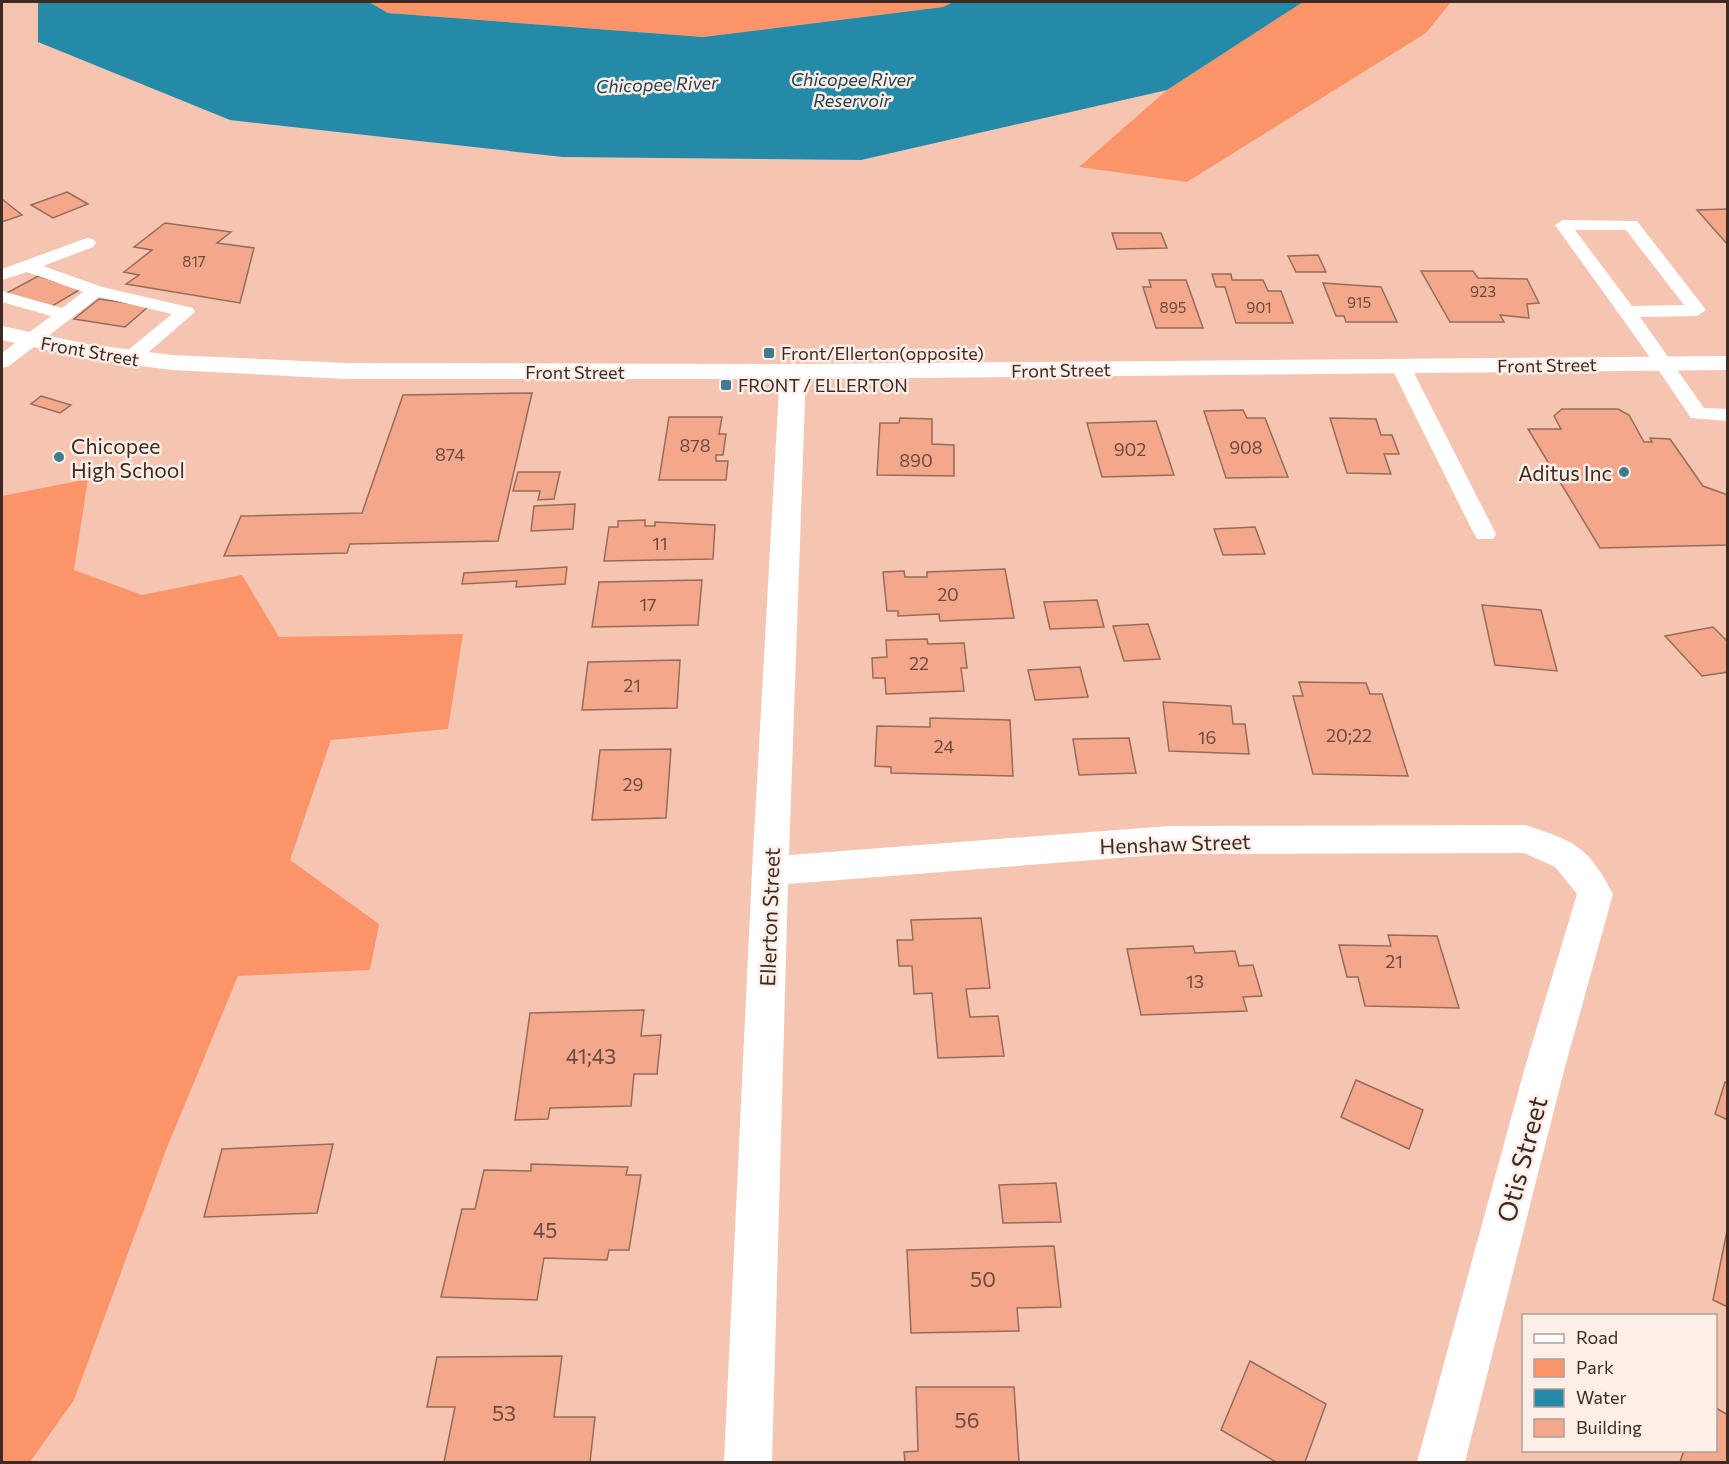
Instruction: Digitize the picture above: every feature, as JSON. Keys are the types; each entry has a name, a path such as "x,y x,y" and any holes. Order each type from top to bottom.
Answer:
{"street":[{"name":"Front Street","path":"2,333 129,359 249,369 389,372 1401,367 1728,363"},
{"name":"Ellerton Street","path":"748,1462 770,871 794,371"},
{"name":"Henshaw Street","path":"770,871 1169,840 1525,839 1562,852 1574,862"},
{"name":"Otis Street","path":"1441,1462 1545,1067 1595,894 1583,871 1574,862"}],"lane":[{"path":"1625,312 1697,309 1631,225 1563,225 1618,303 1625,312 1667,364 1698,414 1728,415"},
{"path":"2,275 87,243"},
{"path":"25,265 96,291 186,312 129,359"},
{"path":"2,362 96,291"},
{"path":"2,296 63,314"},
{"path":"1401,367 1485,534"}],"green space":[{"path":"369,2 953,2 943,7 703,37 388,13"},
{"path":"1303,2 1451,2 1426,33 1187,182 1079,167 1167,90"},
{"path":"88,479 74,570 142,595 242,575 279,637 463,634 448,729 331,740 290,860 379,924 370,970 238,976 166,1150 74,1400 30,1462 2,1462 2,496"}],"water":[{"name":"Chicopee River Reservoir","path":"38,2 369,2 388,13 703,37 943,7 953,2 1303,2 1167,90 861,160 563,157 230,120 38,42"}],"building":[{"path":"67,192 88,204 53,218 31,205"},
{"path":"2,199 22,215 2,222"},
{"path":"1728,209 1728,245 1697,210"},
{"path":"165,223 231,232 217,243 254,248 240,303 126,284 139,275 124,272 152,250 134,247"},
{"path":"1112,233 1161,233 1167,248 1117,249"},
{"path":"1318,255 1326,272 1296,272 1288,256"},
{"path":"1421,271 1473,271 1478,278 1527,279 1539,303 1527,304 1529,318 1500,315 1504,322 1450,322"},
{"path":"1212,274 1231,274 1232,280 1263,280 1268,291 1281,291 1293,323 1236,323 1225,287 1216,287"},
{"path":"38,276 81,289 49,308 5,294"},
{"path":"1149,280 1186,280 1203,328 1156,328 1143,287 1151,287"},
{"path":"1323,283 1381,287 1397,322 1346,322 1344,316 1336,316"},
{"path":"99,299 149,306 125,327 74,319"},
{"path":"532,393 498,541 350,544 347,553 224,556 241,516 362,513 403,395"},
{"path":"41,396 71,405 60,413 31,404"},
{"path":"1562,409 1618,409 1629,415 1644,442 1652,442 1650,438 1670,439 1703,486 1728,495 1728,545 1600,548 1528,429 1561,429 1554,416"},
{"path":"1243,410 1247,418 1265,418 1288,477 1226,478 1204,411"},
{"path":"669,417 722,417 719,434 726,434 723,455 716,455 716,461 728,461 726,480 659,480"},
{"path":"900,418 932,419 932,444 954,445 954,476 877,475 880,423 899,423"},
{"path":"1330,418 1376,419 1381,435 1392,435 1399,454 1384,454 1391,474 1347,473"},
{"path":"1156,421 1174,475 1102,477 1087,423"},
{"path":"518,472 560,472 554,499 538,500 540,491 513,491"},
{"path":"575,504 573,529 531,531 534,506"},
{"path":"645,520 645,526 655,526 655,522 715,525 713,559 604,561 609,527 618,527 618,521"},
{"path":"1255,527 1265,554 1223,555 1214,529"},
{"path":"567,567 565,584 516,587 517,581 462,584 464,573"},
{"path":"1005,569 1014,618 940,621 939,614 898,616 898,611 887,611 883,572 904,571 905,577 927,577 927,572"},
{"path":"702,580 698,625 592,627 599,582"},
{"path":"1097,600 1104,627 1050,629 1044,602"},
{"path":"1482,605 1541,610 1557,671 1495,665"},
{"path":"1148,624 1160,659 1124,661 1113,626"},
{"path":"1713,627 1728,642 1728,672 1702,676 1665,636"},
{"path":"927,639 928,644 964,643 967,668 961,668 964,691 886,694 885,678 873,678 872,658 887,657 886,640"},
{"path":"680,660 677,708 582,710 588,662"},
{"path":"1080,667 1088,697 1035,700 1028,670"},
{"path":"1299,682 1366,683 1370,694 1382,694 1408,776 1313,774 1293,696 1303,696"},
{"path":"1163,702 1231,706 1233,724 1245,724 1249,754 1169,751"},
{"path":"930,718 1010,720 1013,776 891,773 891,767 875,766 877,726 930,727"},
{"path":"1129,738 1136,773 1079,775 1073,739"},
{"path":"671,749 666,818 592,820 600,750"},
{"path":"981,918 990,988 966,989 970,1017 998,1016 1004,1056 938,1058 932,993 914,994 912,966 899,966 897,940 913,940 911,920"},
{"path":"1388,935 1437,936 1459,1008 1365,1006 1358,977 1347,977 1339,945 1391,946"},
{"path":"1193,946 1195,953 1235,951 1239,966 1253,965 1262,996 1243,997 1247,1011 1141,1015 1127,949"},
{"path":"644,1010 641,1036 661,1035 657,1074 634,1074 631,1106 550,1108 548,1119 515,1120 530,1013"},
{"path":"1356,1080 1423,1110 1409,1149 1341,1117"},
{"path":"1725,1082 1728,1084 1728,1120 1715,1114"},
{"path":"333,1144 317,1213 204,1217 222,1149"},
{"path":"531,1164 628,1167 626,1175 641,1175 629,1250 609,1250 607,1260 544,1258 537,1300 441,1297 462,1209 475,1209 484,1170 531,1171"},
{"path":"1056,1183 1061,1222 1003,1223 999,1185"},
{"path":"1728,1226 1728,1307 1713,1300"},
{"path":"1054,1246 1061,1307 1017,1308 1019,1331 911,1333 907,1250"},
{"path":"562,1356 554,1417 595,1417 590,1462 444,1462 455,1407 427,1407 437,1357"},
{"path":"1250,1361 1326,1404 1305,1462 1276,1462 1221,1430"},
{"path":"916,1387 1014,1387 1019,1462 905,1462 904,1452 918,1451"},
{"path":"1717,1409 1728,1415 1728,1462 1680,1462 1683,1452 1717,1452"}],"place":[{"name":"Front/Ellerton(opposite)","path":"769,353"},
{"name":"FRONT / ELLERTON","path":"726,385"},
{"name":"Chicopee High School","path":"59,457"},
{"name":"Aditus Inc","path":"1624,472"}],"water label":[{"name":"Chicopee River","path":"657,84"}]}
